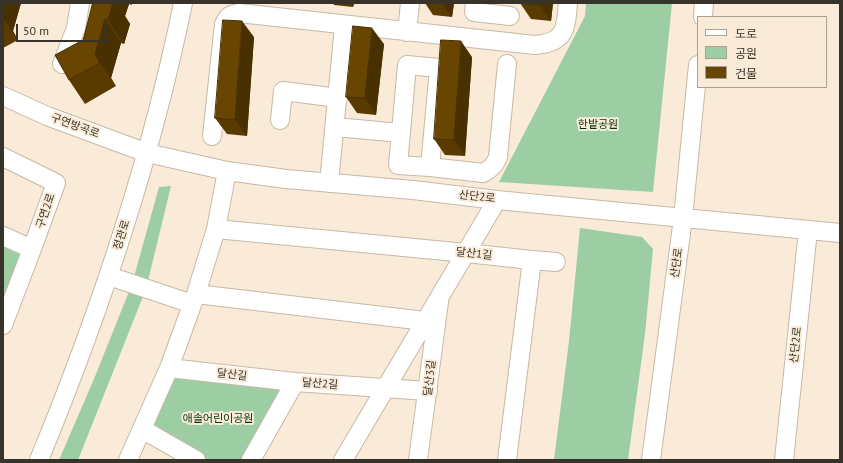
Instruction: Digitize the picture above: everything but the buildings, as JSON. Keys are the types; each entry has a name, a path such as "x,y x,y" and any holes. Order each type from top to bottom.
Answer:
{"street":[{"path":"62,64 76,28 80,3"},
{"name":"정관로","path":"39,460 84,347 109,276 147,153 183,3"},
{"path":"407,32 410,3"},
{"path":"475,3 474,12 510,9 506,42"},
{"path":"212,136 224,24 228,17 232,14 278,10 344,26 535,45 551,42 564,32 567,23 568,3"},
{"path":"703,16 704,3"},
{"path":"330,183 344,26"},
{"path":"430,168 439,68 407,65 398,164 430,168 483,173 489,170 496,163 498,156 507,64"},
{"name":"산단로","path":"651,460 684,218 697,77"},
{"path":"280,120 284,91 338,98"},
{"name":"구연방곡로","path":"3,96 47,116 147,153"},
{"path":"335,127 401,133"},
{"name":"산단2로","path":"147,153 226,171 286,179 413,190 496,200 840,233"},
{"name":"구연2로","path":"3,156 56,183 3,325"},
{"path":"128,460 169,368 194,299 216,229 226,171"},
{"path":"343,460 496,200"},
{"name":"달산1길","path":"216,229 466,252 532,260 507,460"},
{"name":"산단2로","path":"784,460 808,230"},
{"path":"3,236 32,249"},
{"path":"519,259 556,262"},
{"path":"109,276 194,299 314,308 425,321"},
{"name":"달산3길","path":"418,460 440,295"},
{"name":"달산길","path":"169,368 295,382"},
{"name":"달산2길","path":"251,460 295,382 428,391"},
{"path":"142,429 196,460"}],"green space":[{"name":"한밭공원","path":"586,3 672,3 653,192 499,182 585,16"},
{"path":"171,186 146,289 78,460 59,460 94,379 132,284 159,187"},
{"path":"580,228 642,237 653,249 645,334 628,460 554,460 569,341"},
{"path":"3,245 20,252 24,262 3,318"},
{"name":"애솔어린이공원","path":"171,373 276,384 281,395 243,460 204,460 153,430 156,407"}]}
